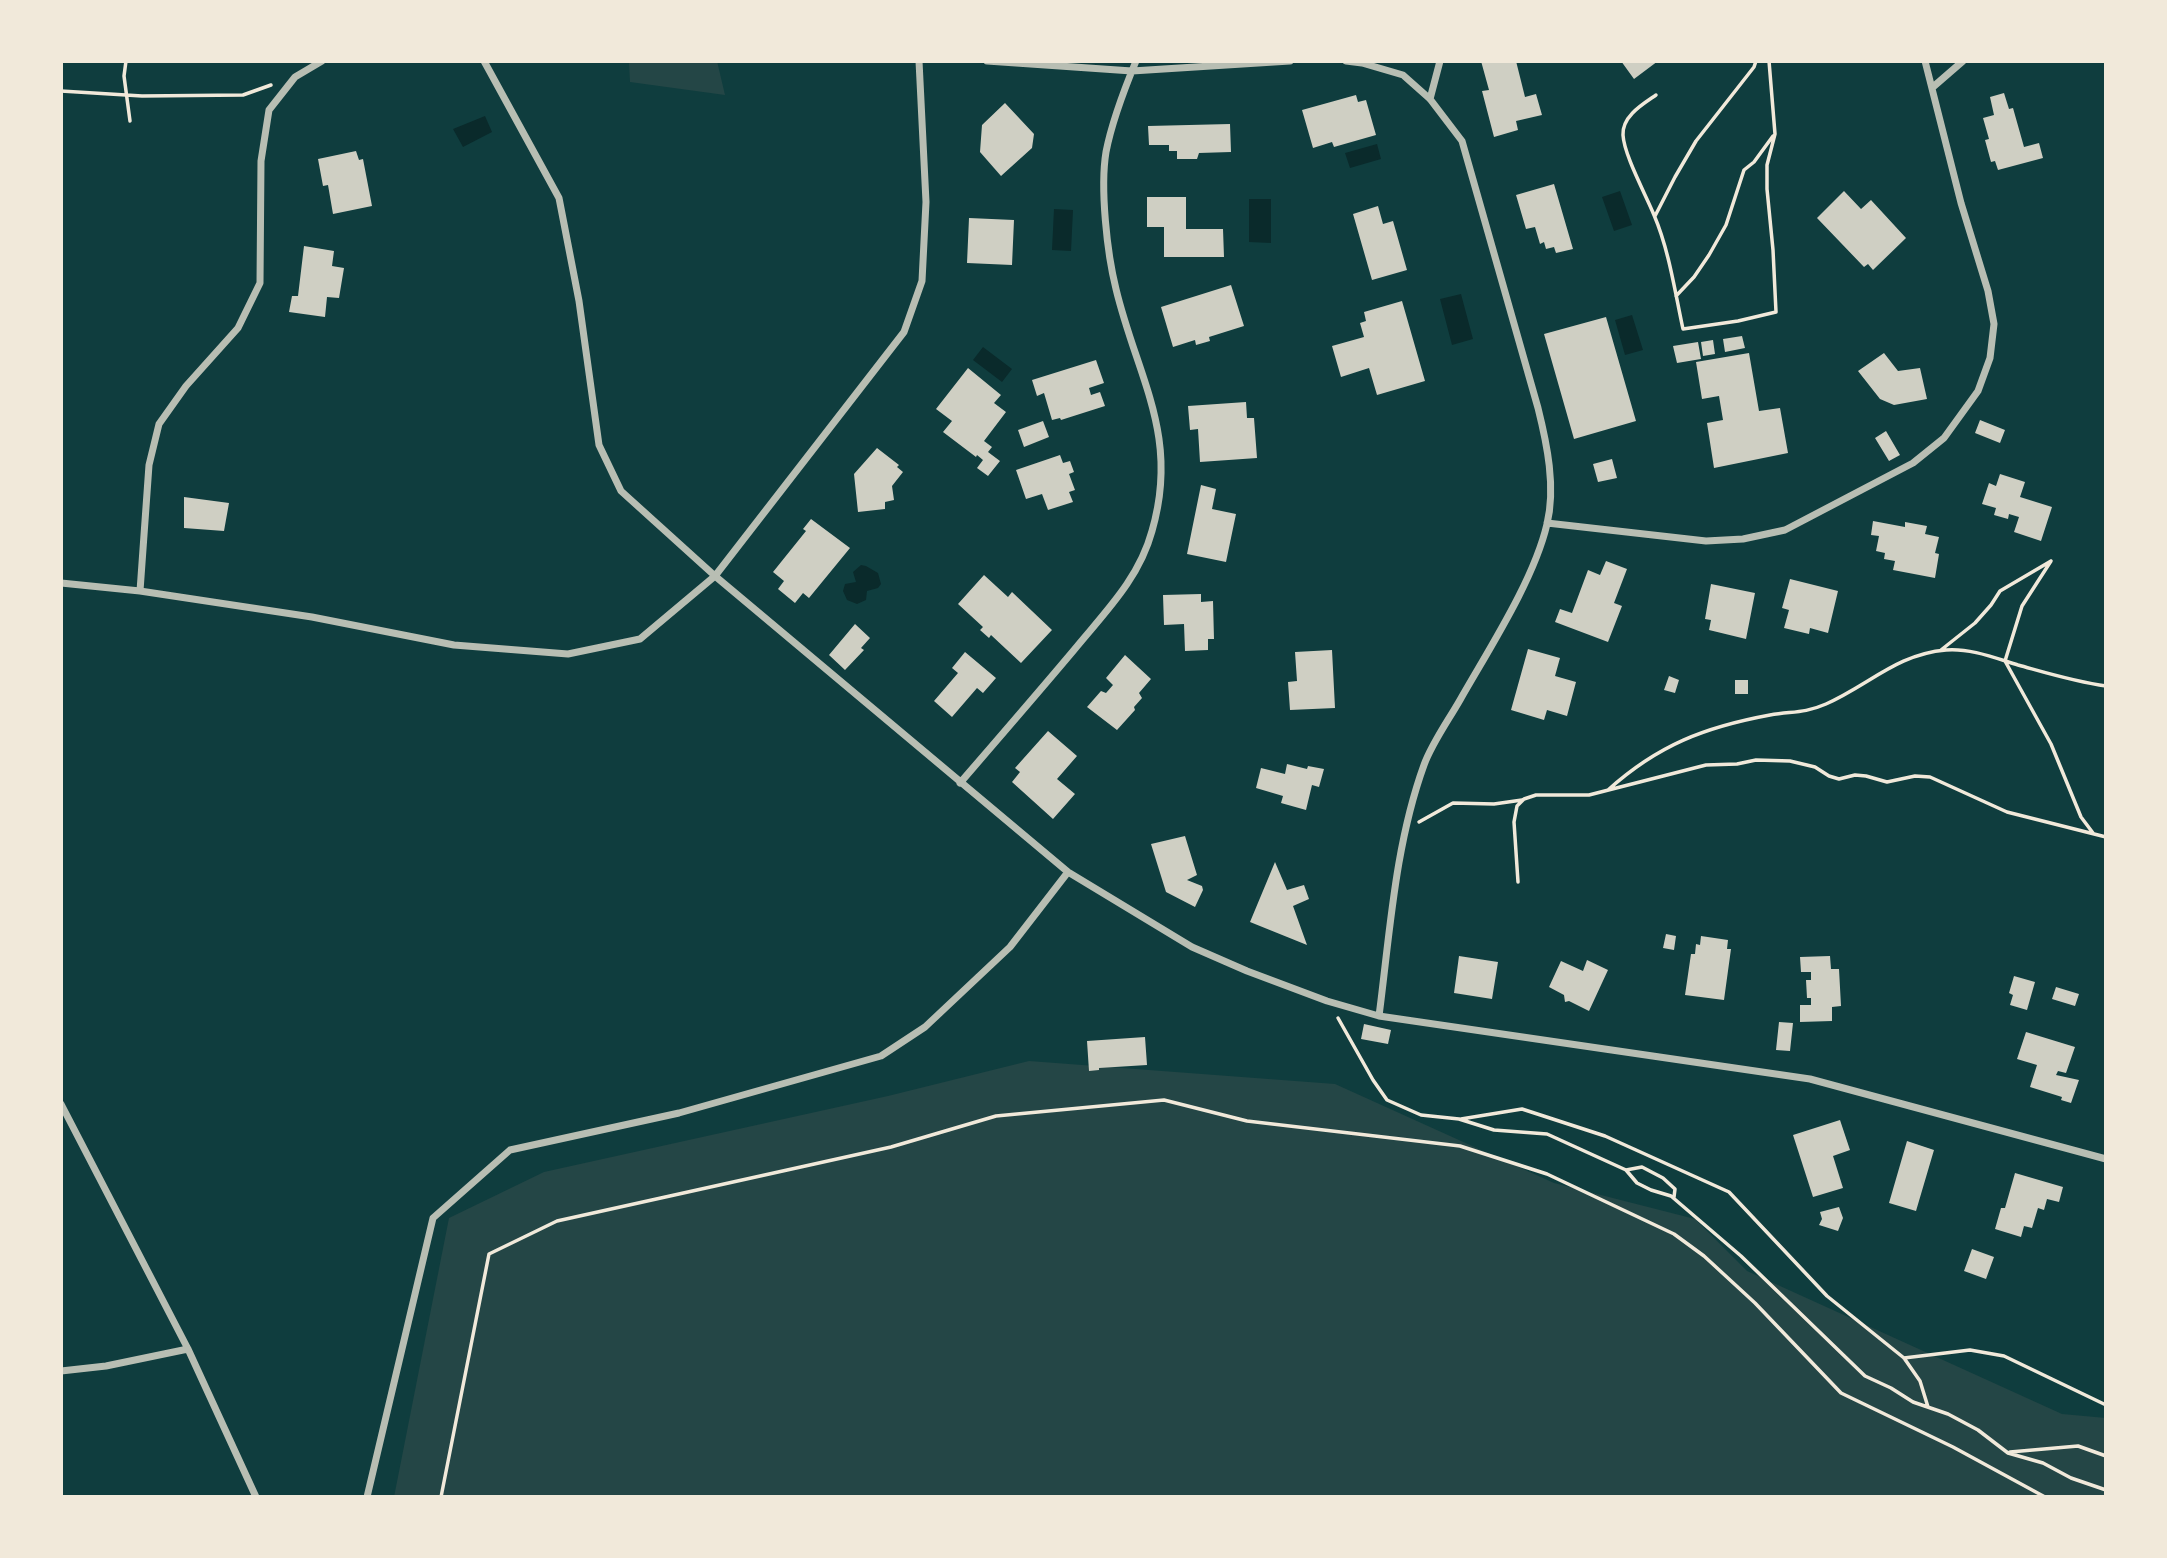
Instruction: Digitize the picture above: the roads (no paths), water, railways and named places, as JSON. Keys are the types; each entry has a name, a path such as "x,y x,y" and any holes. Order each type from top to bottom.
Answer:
{"street":[{"path":"140,591 149,465 159,424 186,386 238,328 260,283 261,161 269,110 295,77 321,61"},
{"path":"484,61 559,198 579,301 599,445 621,491 715,576 1068,872 1192,947 1327,1001 1379,1016 1810,1079 2106,1159"},
{"path":"61,583 140,591 312,617 454,645 568,654 640,639 715,576 904,332 922,281 926,202 919,61"},
{"path":"987,61 1132,71 1290,61"},
{"path":"960,783 1132,580 1152,532 1160,494 1162,449 1153,404 1116,290 1108,246 1105,197 1106,153 1121,98 1136,61"},
{"path":"1346,61 1403,75 1430,99 1462,141 1538,408 1545,436 1550,480 1547,523 1522,588 1425,762 1401,855 1379,1016"},
{"path":"1430,99 1440,61"},
{"path":"1547,523 1706,541 1743,539 1785,530 1913,463 1944,438 1978,391 1990,358 1994,324 1988,291 1961,203 1925,61"},
{"path":"1933,87 1964,61"},
{"path":"368,1497 433,1218 443,1209 510,1150 679,1113 881,1056 925,1027 1010,947 1068,872"},
{"path":"61,1104 188,1349 256,1497"},
{"path":"61,1371 106,1366 188,1349"}]}
